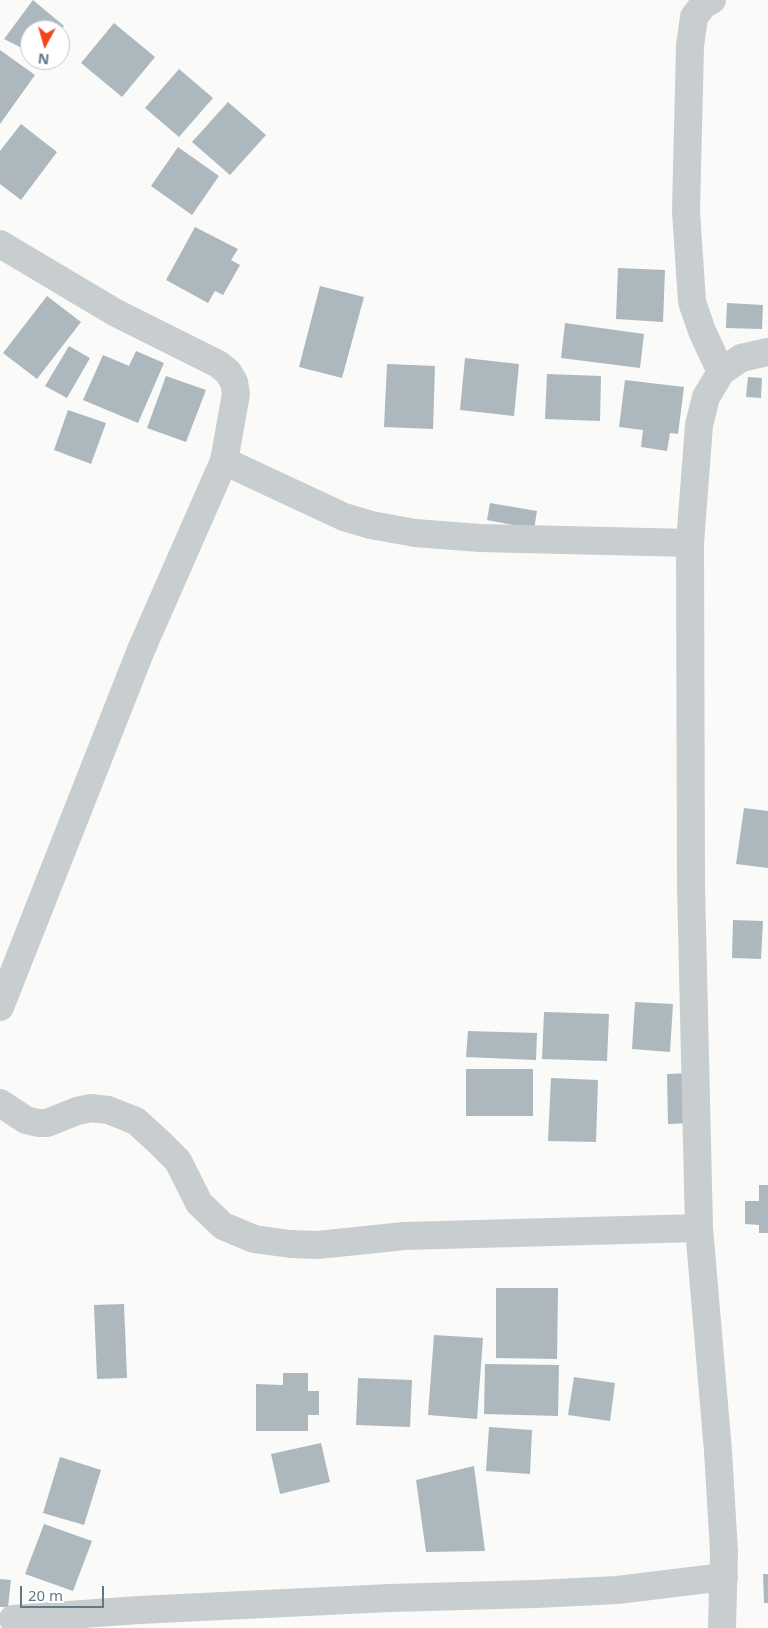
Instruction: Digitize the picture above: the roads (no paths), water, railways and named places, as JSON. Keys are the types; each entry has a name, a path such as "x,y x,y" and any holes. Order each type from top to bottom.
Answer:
{"street":[{"path":"712,0 703,5 694,18 690,46 686,211 692,302 702,331 721,372"},
{"path":"0,244 116,313 218,364 228,372 234,382 236,394 224,461 141,650 0,1006"},
{"path":"722,1628 724,1552 718,1451 699,1228 691,914 690,543 699,424 706,397 721,372 741,358 768,352"},
{"path":"224,461 344,517 371,526 415,533 480,538 690,543"},
{"path":"0,1103 26,1120 38,1123 47,1123 77,1111 91,1108 108,1110 136,1120 178,1161 199,1203 223,1226 254,1239 290,1244 318,1245 404,1236 699,1228"},
{"path":"12,1619 139,1610 380,1598 617,1590 724,1577"}]}
